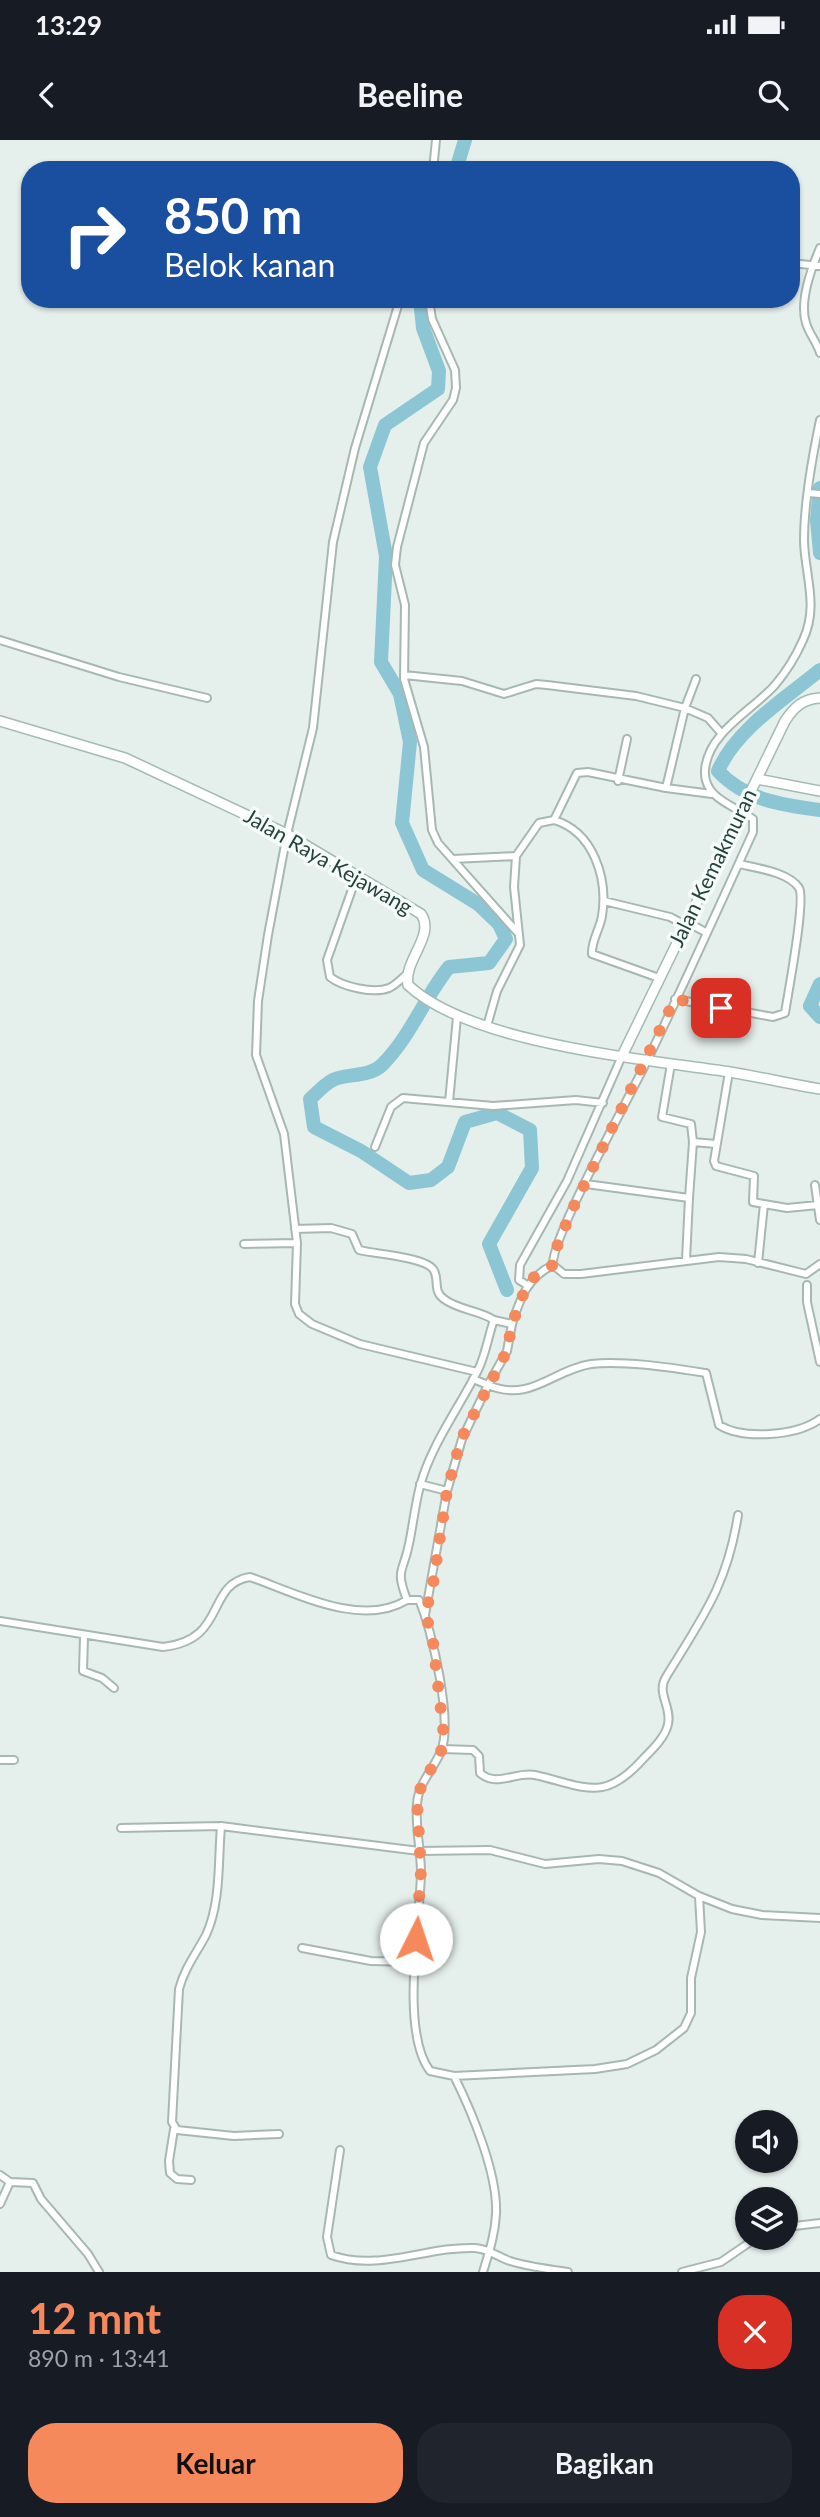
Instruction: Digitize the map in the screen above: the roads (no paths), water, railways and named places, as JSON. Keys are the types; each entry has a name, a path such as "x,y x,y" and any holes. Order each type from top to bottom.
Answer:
{"street":[{"path":"434,161 436,140"},
{"path":"820,248 804,304 804,320 820,353"},
{"path":"397,308 355,448 333,542 313,728 287,834 258,1001 256,1055 284,1134 295,1229 295,1304 299,1314 312,1324 360,1344 476,1377 487,1385 508,1392 533,1388 576,1368 606,1363 706,1373 719,1425 729,1431 767,1433 791,1430 820,1419"},
{"path":"430,308 432,319 457,381 453,400 424,443 397,547 395,565 405,605 404,675 424,747 432,830 438,843 517,932"},
{"path":"712,794 706,786 706,763 722,734 774,686 805,637 811,614 812,589 804,545 814,493 820,420"},
{"path":"0,640 119,677 206,698"},
{"path":"404,675 462,681 500,693 536,684 636,696 685,708 708,718 722,734"},
{"path":"666,788 685,708 696,679"},
{"name":"Jalan Kemakmuran","path":"623,1056 740,810 790,713 803,702 819,697"},
{"name":"Jalan Raya Kejawang","path":"0,720 125,758 287,834 356,878 421,914 425,919 424,933 407,974"},
{"path":"618,781 626,739"},
{"path":"553,1265 554,1254 586,1184 755,826 753,819 712,794 618,781 584,772 577,773 554,820"},
{"path":"754,783 820,791"},
{"path":"486,1026 497,991 518,953 516,856 539,822 554,820 577,832 595,858 603,879 604,901 592,954 659,978"},
{"path":"453,859 516,856"},
{"path":"675,999 773,1017 785,1013 800,911 800,890 797,885 776,874 739,864"},
{"path":"356,878 327,960 330,977 345,985 376,990 388,989 407,974"},
{"path":"604,901 670,917 705,932"},
{"path":"407,974 408,985 432,1003 457,1017 486,1026 540,1041 820,1089"},
{"path":"449,1102 457,1017"},
{"path":"527,1286 519,1280 520,1265 539,1236 623,1056"},
{"path":"671,1064 662,1117 691,1125 693,1142 686,1260"},
{"path":"729,1072 716,1144 715,1165 752,1174 753,1202 787,1208 818,1205"},
{"path":"376,1147 383,1125 398,1099 493,1106 557,1100 603,1103"},
{"path":"693,1142 716,1144"},
{"path":"586,1184 689,1198"},
{"path":"815,1185 820,1220"},
{"path":"758,1262 764,1205"},
{"path":"295,1229 331,1228 356,1237 357,1250 401,1257 430,1267 434,1272 437,1290 444,1299 494,1320 512,1324"},
{"path":"244,1244 294,1243"},
{"path":"553,1265 564,1274 581,1274 731,1257 806,1274 820,1264"},
{"path":"425,1615 433,1584 443,1490 461,1439 507,1351 512,1324 527,1286 535,1276 553,1265"},
{"path":"807,1285 807,1302 820,1362"},
{"path":"494,1320 488,1348 476,1377 435,1449 423,1485 399,1581 406,1596 419,1601 432,1633 444,1720 442,1749 421,1787 417,1801 421,1871 415,1962 418,2047 430,2071 454,2076 612,2067 635,2061 656,2050 684,2028 691,2013 691,1978 701,1932 699,1896"},
{"path":"423,1485 443,1490"},
{"path":"442,1749 473,1750 479,1756 480,1773 487,1778 509,1780 525,1773 603,1788 618,1784 653,1749 665,1732 668,1723 663,1682 718,1591 733,1547 738,1515"},
{"path":"0,1621 83,1637 163,1647 182,1645 203,1632 229,1588 242,1578 250,1577 356,1610 394,1607 406,1596"},
{"path":"83,1637 83,1671 102,1678 114,1688"},
{"path":"0,1760 14,1760"},
{"path":"191,2180 177,2179 170,2173 169,2161 174,2129 172,2122 179,1989 184,1968 205,1935 212,1913 221,1826"},
{"path":"121,1828 221,1826 419,1851 490,1850 545,1864 599,1859 622,1861 659,1872 699,1896 762,1915 820,1918"},
{"path":"302,1948 371,1961 415,1962"},
{"path":"454,2076 479,2133 495,2200 491,2252 483,2272"},
{"path":"174,2129 234,2136 279,2134"},
{"path":"340,2150 327,2237 331,2255 359,2261 384,2260 449,2249 491,2252 518,2264 568,2272"},
{"path":"0,2175 10,2182 33,2183 41,2199 88,2254 99,2272"},
{"path":"0,2204 10,2182"},
{"path":"798,2226 820,2223"},
{"path":"682,2272 721,2262 738,2250"}],"waterway":[{"path":"459,161 465,140"},
{"path":"421,308 423,328 439,371 438,389 385,425 370,467 386,556 381,662 400,694 410,742 402,823 423,870 478,904 499,924 506,939 489,963 449,967 401,1042 382,1065 370,1072 331,1081 310,1099 314,1127 361,1151 409,1183 431,1180 448,1167 465,1122 497,1113 530,1130 532,1168 489,1244 507,1290"},
{"path":"820,488 817,520 820,553"},
{"path":"820,670 749,728 726,756 718,771 740,789 765,800 820,810"},
{"path":"820,984 810,1006 820,1017"}]}
